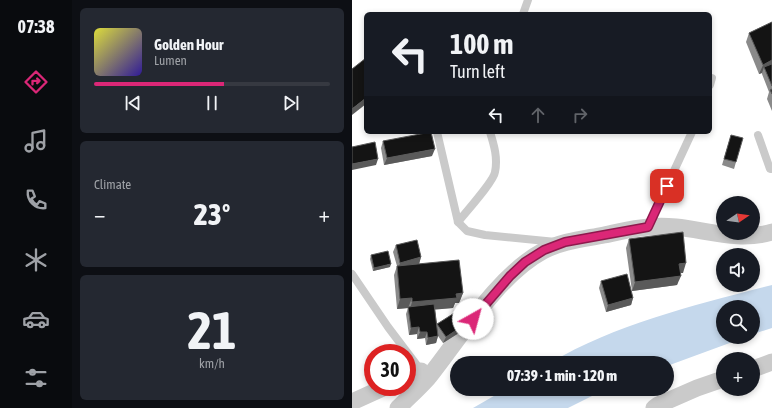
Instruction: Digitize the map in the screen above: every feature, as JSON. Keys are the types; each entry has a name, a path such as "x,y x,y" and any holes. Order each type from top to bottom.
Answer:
{"street":[{"path":"398,408 418,375 483,307 510,276 525,262 544,250 565,242 648,227 673,227 734,236 765,234 772,232"},
{"path":"760,366 772,362"},
{"path":"654,408 696,388 716,381"},
{"path":"352,402 365,396"}],"lane":[{"path":"524,12 528,0"},
{"path":"437,134 458,222 466,231 485,235 565,242"},
{"path":"458,222 486,188 495,173 495,151 491,134"},
{"path":"648,227 691,134"},
{"path":"758,134 770,169 772,169"},
{"path":"352,274 418,375"}],"water":[{"path":"772,285 772,328 760,332 760,300 716,300 716,344 727,344 674,363 674,356 563,356 603,337 658,316 686,308 746,292 760,292 760,288"},
{"path":"494,396 592,396 568,408 473,408"}],"building":[{"path":"772,22 772,60 763,65 749,33"},
{"path":"364,60 364,100 352,109 352,69"},
{"path":"772,64 772,86 764,67"},
{"path":"420,134 431,134 435,149 387,158 383,141"},
{"path":"731,135 743,138 736,162 724,159"},
{"path":"375,142 378,159 352,164 352,147"},
{"path":"683,232 686,263 679,264 681,276 635,282 629,239"},
{"path":"417,240 421,257 400,263 396,245"},
{"path":"388,251 391,264 374,268 371,255"},
{"path":"459,260 463,293 456,294 457,298 412,302 412,298 400,299 397,266"},
{"path":"627,274 633,298 608,305 601,281"},
{"path":"434,304 438,336 428,338 427,332 420,332 419,327 411,328 408,307"},
{"path":"456,312 464,325 446,337 437,324"}],"route":[{"path":"473,319 510,276 525,262 544,250 565,242 648,227 667,186"}]}
